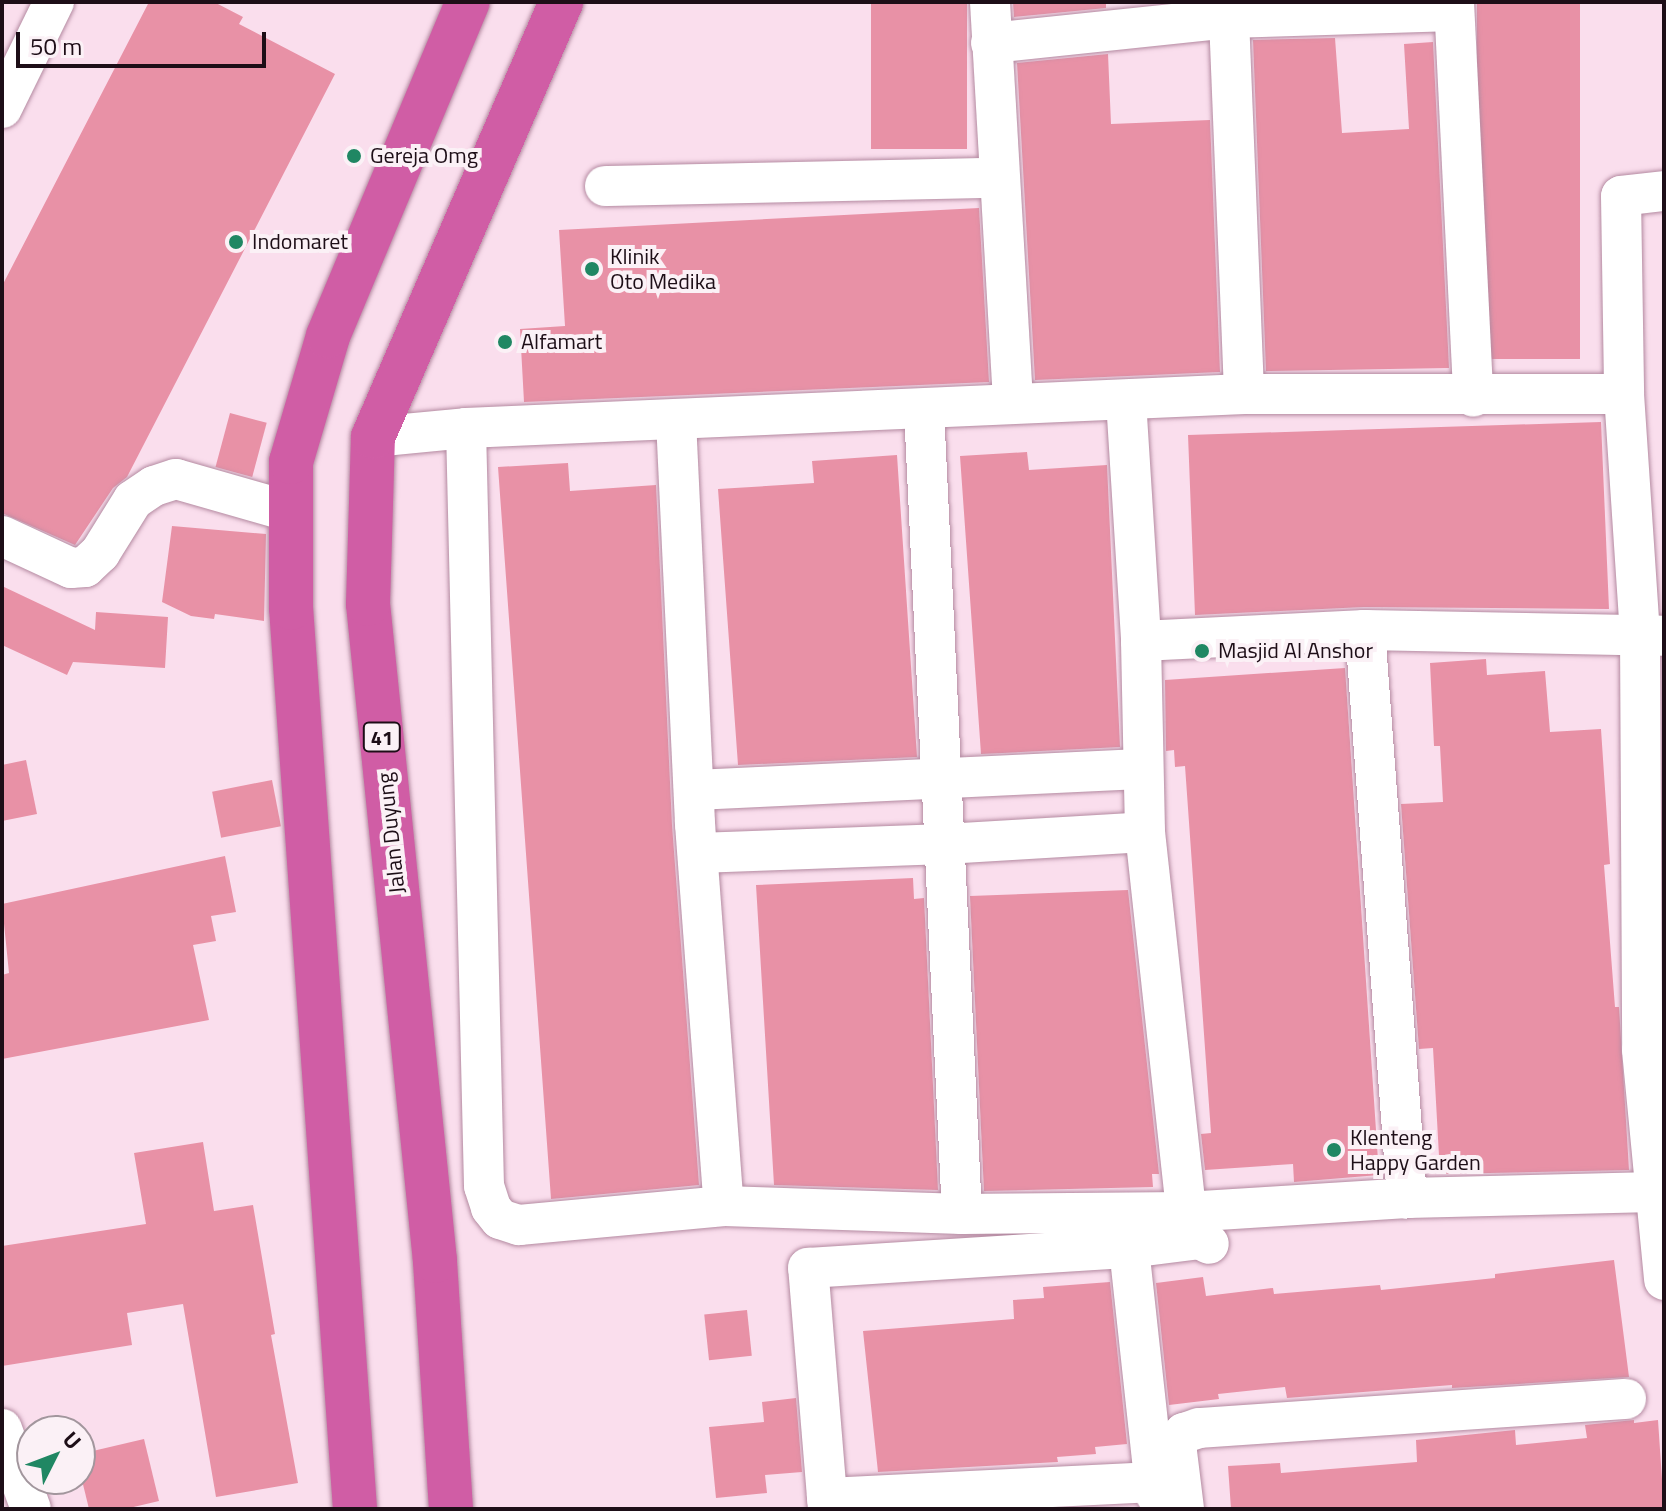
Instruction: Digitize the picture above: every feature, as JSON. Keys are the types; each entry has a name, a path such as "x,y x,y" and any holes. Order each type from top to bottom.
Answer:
{"highway":[{"path":"355,1509 291,608 291,462 328,336 468,2"},
{"name":"Jalan Duyung","path":"451,1509 435,1261 368,604 373,437 561,2"}],"street":[{"path":"2,108 54,2"},
{"path":"990,2 1013,402"},
{"path":"991,43 1229,18 1454,6 1473,397"},
{"path":"1229,18 1244,394"},
{"path":"605,186 998,178"},
{"path":"1664,191 1621,196 1624,394 1652,634 1642,1050 1664,1280"},
{"path":"373,437 466,428 1244,394 1473,397 1624,394"},
{"path":"1126,400 1141,641 1145,832 1186,1212"},
{"path":"924,409 962,1214"},
{"path":"676,420 694,790 724,1206"},
{"path":"466,428 484,1186 491,1208 500,1219 519,1225 724,1206 962,1214 1186,1212 1407,1198 1655,1192"},
{"path":"2,536 71,568 85,567 100,553 133,500 154,486 176,479 291,512"},
{"path":"1141,641 1365,630 1652,634"},
{"path":"1365,630 1407,1198"},
{"path":"694,790 1142,769"},
{"path":"698,853 945,844 1145,832"},
{"path":"1129,1248 1156,1496 827,1503 808,1268 1129,1248 1200,1239 1209,1244"},
{"path":"1184,1509 1176,1444 1184,1433 1199,1428 1626,1399"},
{"path":"2,1429 31,1509"}],"building":[{"path":"149,2 214,2 243,17 239,24 335,74 127,477 113,488 75,545 2,513 2,286"},
{"path":"871,2 967,2 967,149 871,149"},
{"path":"1013,2 1106,2 1106,8 1014,17"},
{"path":"1477,2 1580,2 1580,359 1477,359"},
{"path":"1335,38 1342,133 1409,129 1404,44 1433,42 1449,368 1266,371 1253,40"},
{"path":"1108,54 1111,124 1210,120 1220,372 1035,380 1017,63"},
{"path":"979,208 989,382 524,402 520,329 565,326 559,230"},
{"path":"230,413 267,423 252,477 216,467"},
{"path":"1601,422 1609,609 1364,607 1195,615 1188,435"},
{"path":"1027,452 1029,470 1107,465 1120,747 981,754 960,456"},
{"path":"897,455 917,757 738,765 718,489 814,483 812,461"},
{"path":"568,463 570,491 656,485 672,825 699,1185 551,1199 498,467"},
{"path":"172,526 266,534 264,621 215,614 214,619 191,616 162,602"},
{"path":"2,586 95,630 96,612 168,617 165,668 73,662 67,675 2,645"},
{"path":"1486,659 1487,675 1545,671 1550,732 1601,729 1610,864 1604,865 1615,1007 1619,1007 1629,1170 1440,1174 1433,1048 1419,1049 1401,804 1443,802 1440,746 1434,746 1430,663"},
{"path":"1345,668 1379,1175 1294,1182 1293,1164 1205,1170 1201,1134 1211,1133 1185,766 1175,767 1174,750 1166,751 1165,680"},
{"path":"26,760 37,814 2,821 2,765"},
{"path":"272,780 281,826 221,838 212,792"},
{"path":"225,856 236,912 211,916 216,941 193,945 209,1020 2,1059 2,975 9,973 2,904"},
{"path":"913,878 914,899 924,898 938,1190 774,1185 756,885"},
{"path":"1128,890 1159,1174 1152,1174 1153,1187 984,1191 970,896"},
{"path":"203,1142 214,1211 253,1205 275,1334 271,1335 298,1483 216,1497 183,1304 127,1313 132,1345 2,1366 2,1246 146,1224 134,1153"},
{"path":"1614,1260 1629,1377 1452,1388 1452,1385 1287,1398 1285,1387 1218,1394 1219,1399 1169,1405 1156,1283 1203,1277 1206,1296 1273,1288 1274,1294 1380,1285 1381,1290 1495,1278 1495,1274"},
{"path":"1110,1282 1127,1444 1095,1447 1096,1454 1057,1457 1058,1462 878,1472 863,1331 1014,1319 1013,1300 1044,1298 1043,1287"},
{"path":"747,1310 752,1356 709,1360 704,1314"},
{"path":"796,1398 802,1472 765,1475 767,1493 716,1498 709,1427 764,1422 762,1402"},
{"path":"1634,1420 1634,1423 1658,1420 1664,1509 1231,1509 1228,1466 1280,1463 1281,1473 1417,1462 1416,1440 1515,1430 1516,1445 1587,1438 1585,1425"},
{"path":"144,1439 159,1501 125,1509 89,1509 86,1495 96,1495 96,1450"}],"place":[{"name":"Gereja Omg","path":"354,156"},
{"name":"Indomaret","path":"236,242"},
{"name":"Klinik Oto Medika","path":"592,269"},
{"name":"Alfamart","path":"505,342"},
{"name":"Masjid Al Anshor","path":"1202,651"},
{"name":"Klenteng Happy Garden","path":"1334,1150"}]}
